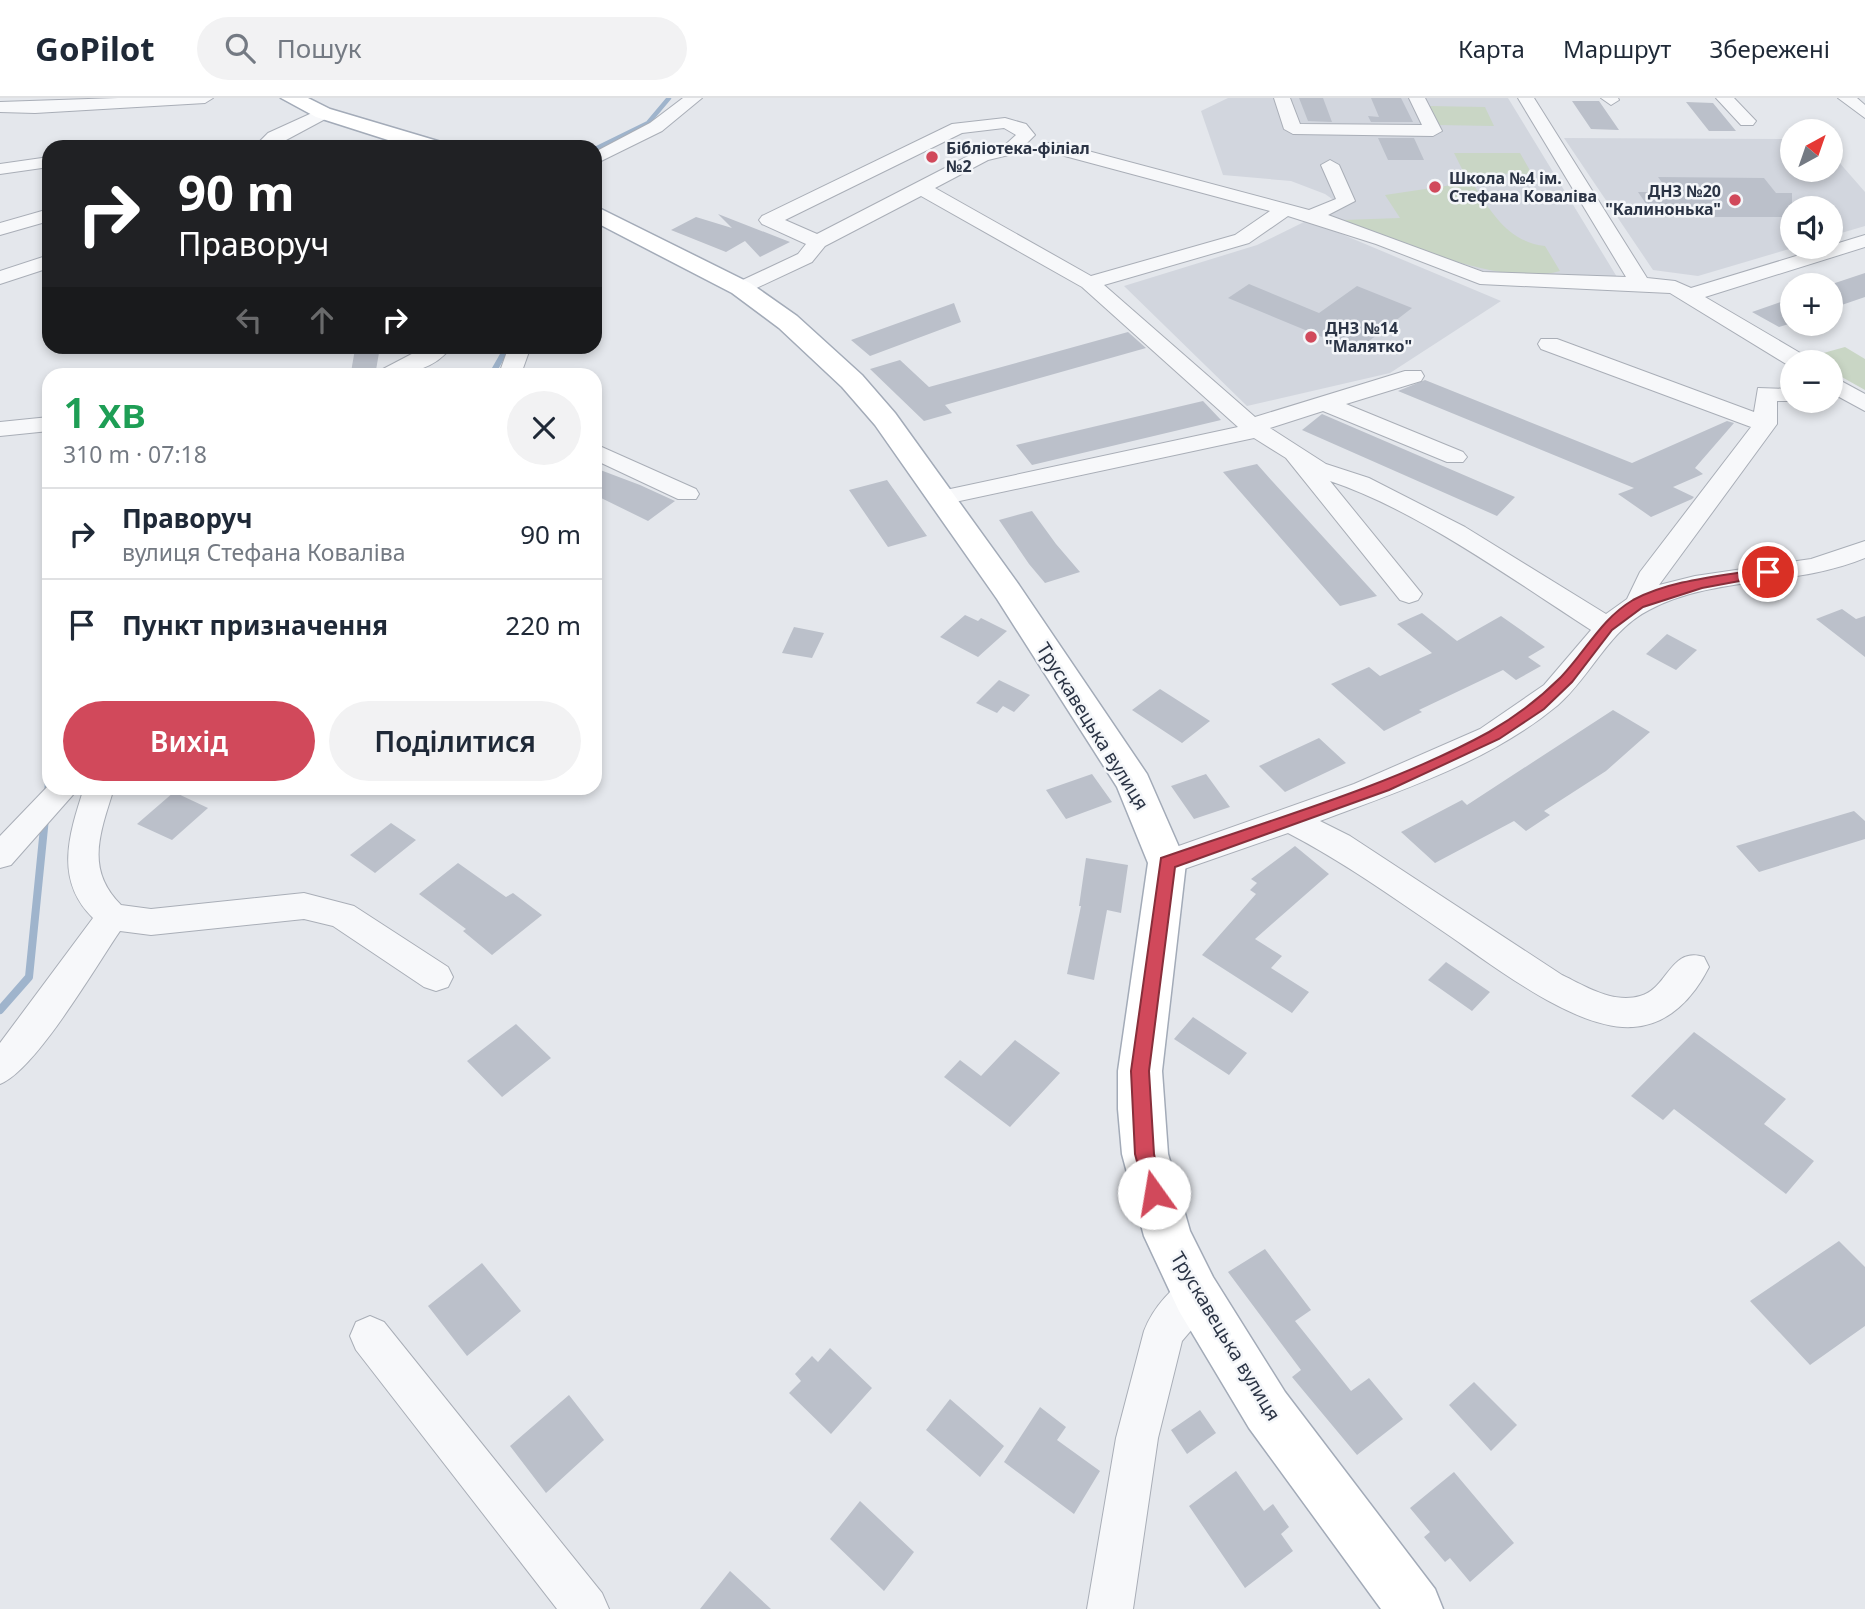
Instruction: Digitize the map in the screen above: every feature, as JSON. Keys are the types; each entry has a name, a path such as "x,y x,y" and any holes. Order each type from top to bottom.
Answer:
{"main road":[{"path":"291,98 323,113 410,140"},
{"name":"Трускавецька вулиця","path":"602,217 741,288 788,322 852,382 885,419 941,498 1134,784 1167,863 1140,1071 1140,1109 1144,1154 1168,1236 1196,1294 1267,1410 1415,1609"}],"street":[{"path":"0,107 35,108 205,98"},
{"path":"602,155 656,127 694,98"},
{"path":"1282,98 1293,129 1433,131 1417,98"},
{"path":"1526,98 1640,284"},
{"path":"1724,98 1747,121"},
{"path":"1846,98 1865,113"},
{"path":"273,140 323,113"},
{"path":"741,288 805,258 818,242 982,156 1011,149 1026,135 1020,128 997,122 958,128 769,220 818,242"},
{"path":"1052,147 1283,211 1310,216 1480,278 1675,287 1780,350"},
{"path":"0,169 42,163"},
{"path":"1310,216 1346,201 1329,165"},
{"path":"921,188 1089,283 1254,428 1317,469 1360,483 1456,533 1607,627"},
{"path":"1089,283 1242,239 1283,211"},
{"path":"0,229 42,217"},
{"path":"1689,295 1865,241"},
{"path":"0,278 42,263"},
{"path":"1549,344 1765,425"},
{"path":"404,368 431,354"},
{"path":"1638,604 1649,578 1765,425 1770,364 1780,360"},
{"path":"941,498 1254,428 1413,376"},
{"path":"1843,391 1865,405"},
{"path":"1766,393 1780,395"},
{"path":"1843,403 1865,405"},
{"path":"1326,404 1455,457"},
{"path":"0,429 42,425"},
{"path":"1294,453 1409,594"},
{"path":"602,454 687,494"},
{"path":"1167,863 1384,786 1494,736 1539,706 1558,688 1607,627 1638,604 1689,587 1820,564 1865,549"},
{"path":"0,856 57,795"},
{"path":"97,795 82,850 84,883 94,903 112,917 151,922 304,906 342,915 436,977"},
{"path":"1290,819 1339,845 1550,985 1585,1003 1614,1010 1641,1011 1660,1004 1692,967"},
{"path":"0,1068 21,1045 112,917"},
{"path":"1110,1609 1137,1438 1164,1331 1196,1294"},
{"path":"370,1336 586,1609"}],"shaded area":[{"name":"Школа №4 ім. Стефана Коваліва","path":"1228,98 1508,98 1617,277 1486,272 1315,211 1335,201 1325,194 1291,181 1223,175 1201,111"},
{"name":"ДНЗ №20 \"Калинонька\"","path":"1564,138 1780,139 1780,182 1843,182 1843,167 1865,192 1865,226 1843,232 1843,196 1780,196 1780,252 1698,276 1653,270"},
{"name":"ДНЗ №14 \"Малятко\"","path":"1308,220 1501,301 1390,373 1247,406 1124,286 1257,245"}],"green space":[{"path":"1428,106 1485,107 1494,126 1437,125"},
{"path":"1454,153 1520,153 1532,174 1464,173"},
{"path":"1472,182 1501,223 1521,238 1545,246 1560,271 1536,275 1480,268 1421,250 1343,220 1400,218 1385,195"},
{"path":"1845,347 1865,359 1865,390 1843,378 1843,350 1834,350"}],"building":[{"path":"1299,98 1323,98 1332,122 1308,121"},
{"path":"1371,98 1401,98 1413,122 1371,122 1368,116 1379,117"},
{"path":"1572,101 1599,101 1619,130 1591,129"},
{"path":"1686,102 1713,103 1736,131 1709,131"},
{"path":"1378,138 1414,138 1424,160 1388,160"},
{"path":"1658,177 1764,178 1776,193 1792,193 1792,196 1780,196 1780,217 1655,217 1638,192 1669,192"},
{"path":"718,214 790,242 760,257 745,241 726,252 671,230 696,217 732,228"},
{"path":"1865,273 1865,297 1843,305 1843,280"},
{"path":"1249,284 1319,313 1357,286 1412,308 1356,351 1228,298"},
{"path":"1780,302 1780,327 1779,327 1752,312"},
{"path":"954,303 961,322 870,356 851,340"},
{"path":"1128,332 1146,348 945,405 952,413 924,421 870,369 900,360 929,387"},
{"path":"354,354 379,354 376,368 352,368"},
{"path":"1425,380 1632,463 1727,421 1734,423 1695,468 1703,474 1673,487 1694,497 1651,517 1618,494 1634,488 1398,391"},
{"path":"1203,401 1221,420 1032,465 1016,445"},
{"path":"1322,414 1515,497 1497,516 1302,430"},
{"path":"1257,464 1377,596 1340,606 1223,472"},
{"path":"602,471 675,501 648,521 602,498"},
{"path":"887,480 927,536 888,547 849,490"},
{"path":"1032,511 1080,572 1045,583 1029,564 999,520"},
{"path":"1842,609 1856,619 1865,616 1865,657 1816,619"},
{"path":"1422,613 1457,641 1501,616 1545,647 1528,657 1541,666 1516,680 1503,670 1419,710 1422,712 1384,731 1331,684 1369,667 1380,676 1432,653 1397,624"},
{"path":"965,615 978,621 981,618 1007,631 978,657 940,637"},
{"path":"794,627 824,633 812,658 782,653"},
{"path":"1667,634 1697,650 1676,670 1646,654"},
{"path":"999,680 1030,695 1014,712 1003,706 997,713 976,703"},
{"path":"1160,689 1210,721 1182,743 1132,710"},
{"path":"1613,710 1650,732 1606,771 1544,811 1550,815 1526,831 1514,821 1435,863 1401,832 1462,800 1467,805"},
{"path":"1319,738 1346,763 1285,792 1259,766"},
{"path":"1092,774 1112,802 1066,819 1046,790"},
{"path":"1206,774 1230,807 1194,819 1171,786"},
{"path":"171,795 180,795 208,808 172,840 137,824"},
{"path":"1854,811 1865,821 1865,839 1759,872 1736,846"},
{"path":"391,823 416,840 375,873 350,855"},
{"path":"1295,846 1329,874 1255,939 1282,956 1271,968 1309,992 1292,1013 1202,955 1256,894 1250,890 1257,883 1251,879"},
{"path":"1086,858 1128,865 1121,913 1107,910 1094,980 1067,974 1081,906"},
{"path":"458,863 506,897 513,893 542,915 492,955 463,931 466,929 419,894"},
{"path":"1446,962 1490,992 1472,1011 1428,980"},
{"path":"1193,1017 1247,1053 1229,1075 1174,1039"},
{"path":"516,1024 551,1058 502,1097 467,1061"},
{"path":"1694,1032 1786,1099 1764,1124 1814,1161 1786,1194 1674,1109 1663,1120 1631,1096"},
{"path":"1015,1040 1060,1073 1010,1127 944,1077 960,1060 981,1076"},
{"path":"1839,1241 1865,1267 1865,1326 1810,1365 1750,1301"},
{"path":"1265,1249 1311,1310 1295,1321 1351,1391 1369,1378 1403,1419 1357,1455 1292,1377 1301,1370 1228,1272"},
{"path":"482,1263 521,1311 467,1356 428,1306"},
{"path":"830,1348 872,1388 831,1434 789,1393 801,1381 795,1374 812,1356 818,1362"},
{"path":"1474,1382 1517,1425 1491,1451 1449,1405"},
{"path":"569,1395 604,1440 546,1493 510,1446"},
{"path":"950,1399 1004,1446 980,1477 926,1430"},
{"path":"1040,1407 1066,1427 1057,1440 1100,1471 1074,1514 1004,1462"},
{"path":"1200,1410 1216,1433 1187,1454 1171,1430"},
{"path":"1236,1471 1264,1511 1273,1504 1289,1527 1281,1534 1293,1551 1245,1588 1189,1506"},
{"path":"1454,1472 1514,1543 1470,1582 1450,1558 1445,1562 1424,1537 1430,1532 1410,1508"},
{"path":"860,1501 914,1552 884,1591 830,1539"},
{"path":"730,1571 771,1609 700,1609"}],"waterway":[{"path":"602,146 648,123 669,98"},
{"path":"495,368 503,354"},
{"path":"0,1010 29,977 45,818"}],"place":[{"name":"Бібліотека-філіал №2","path":"932,157"},
{"name":"Школа №4 ім. Стефана Коваліва","path":"1435,187"},
{"name":"ДНЗ №20 \"Калинонька\"","path":"1735,200"},
{"name":"ДНЗ №14 \"Малятко\"","path":"1311,337"}],"route":[{"path":"1154,1193 1144,1154 1140,1071 1167,863 1384,786 1494,736 1539,706 1567,679 1607,627 1638,604 1662,594 1702,584 1768,572"}]}
